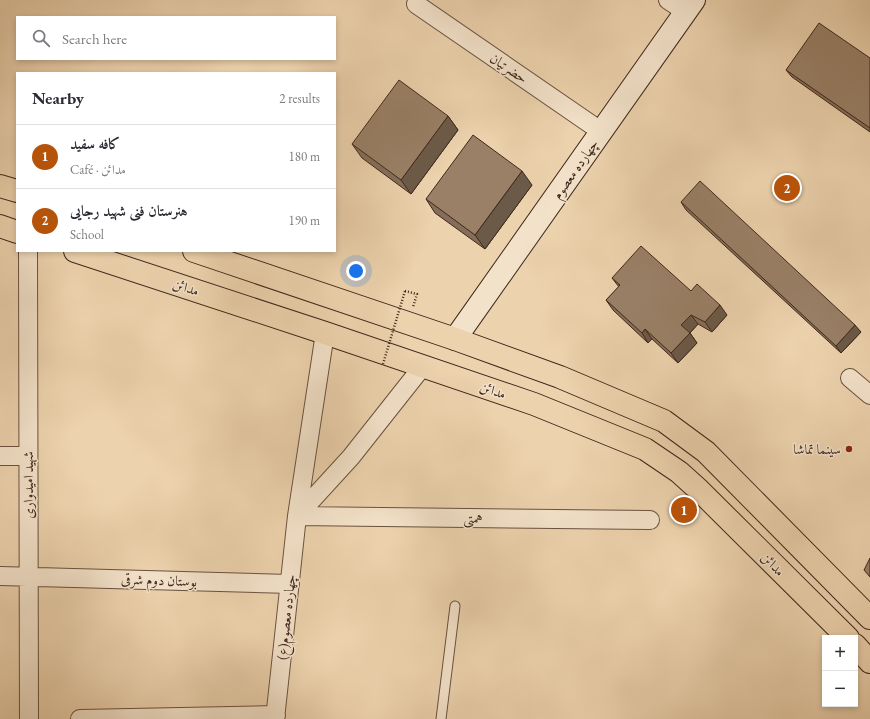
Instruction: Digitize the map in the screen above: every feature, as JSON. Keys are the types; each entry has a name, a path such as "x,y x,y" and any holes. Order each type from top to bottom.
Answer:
{"main road":[{"path":"0,186 16,192"},
{"path":"0,226 16,232"},
{"name":"مدائن","path":"77,252 325,333 534,404 645,449 662,460 699,490 845,635"},
{"path":"197,252 455,339 560,377 664,421 706,452 870,618"},
{"path":"858,648 870,662"}],"street":[{"path":"668,0 690,6"},
{"name":"حضرتیان","path":"416,4 602,132"},
{"name":"چهارده معصوم","path":"455,339 690,6"},
{"name":"شهيد امیدواری","path":"28,252 29,719"},
{"name":"چهارده معصوم(ع)","path":"275,717 297,516 325,333"},
{"path":"297,516 351,457 423,366"},
{"path":"850,378 870,395"},
{"path":"0,456 28,456"},
{"name":"همتی","path":"297,516 650,520"},
{"name":"بوستان دوم شرقی","path":"0,576 290,584"},
{"path":"80,719 275,717"}],"lane":[{"path":"441,719 455,606"}],"path":[{"path":"383,364 405,291 417,294"}],"building":[{"path":"819,23 870,58 870,128 786,70"},
{"path":"399,80 448,116 401,180 352,144"},
{"path":"473,135 522,171 475,235 426,199"},
{"path":"700,181 855,325 836,346 681,202"},
{"path":"641,246 691,291 697,284 720,305 705,322 691,315 681,325 690,333 671,353 645,329 642,333 606,300 620,285 612,278"},
{"path":"870,558 870,577 864,570"}],"place":[{"name":"هنرستان فنی شهید رجایی","path":"787,188"},
{"name":"سینما تماشا","path":"849,449"},
{"name":"کافه سفید","path":"684,510"}]}
